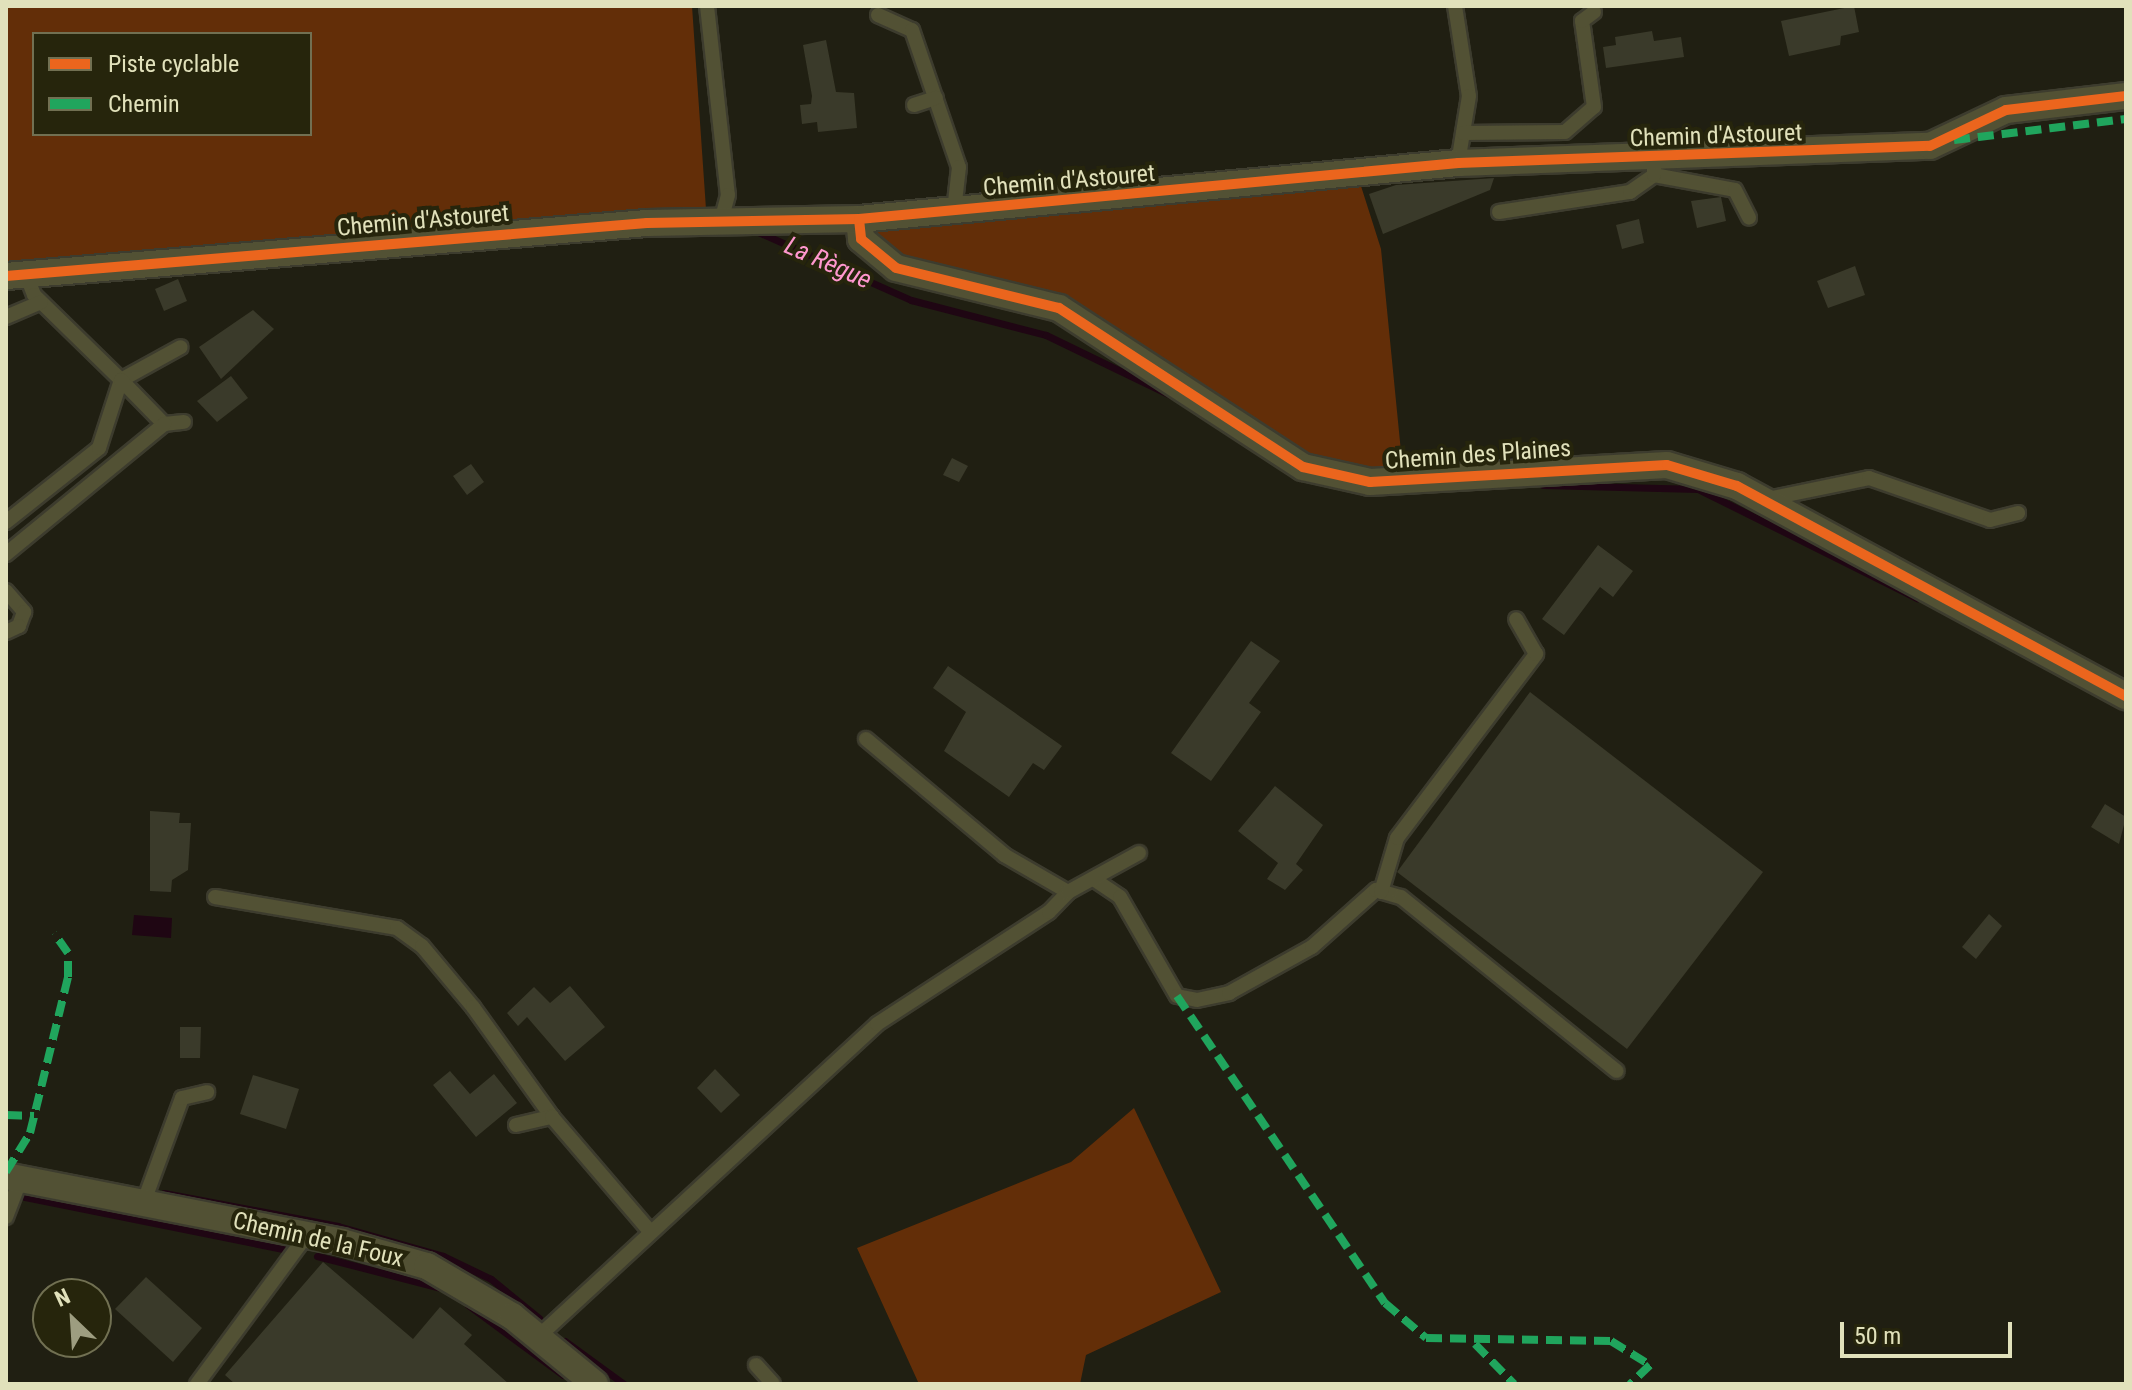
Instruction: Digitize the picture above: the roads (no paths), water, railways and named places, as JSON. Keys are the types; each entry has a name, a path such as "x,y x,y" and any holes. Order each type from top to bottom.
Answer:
{"street":[{"name":"Chemin d'Astouret","path":"16,275 721,222 859,219 1458,163 1654,167 1930,146 2006,110 2126,96"},
{"name":"Chemin des Plaines","path":"859,219 861,239 896,268 1059,308 1303,467 1370,482 1667,465 1761,500 2126,696"},
{"name":"Chemin de la Foux","path":"13,1178 307,1235 427,1266 538,1337 595,1384"}],"lane":[{"path":"707,6 728,195 721,222"},
{"path":"1455,6 1469,96 1458,163"},
{"path":"1463,133 1565,132 1594,107 1582,21 1594,12"},
{"path":"878,15 912,30 959,167 954,211"},
{"path":"914,105 936,98"},
{"path":"1499,212 1630,192 1654,167 1735,190 1749,218"},
{"path":"16,275 164,424"},
{"path":"6,317 41,302"},
{"path":"6,522 99,448 121,380 181,347"},
{"path":"6,554 164,424 184,422"},
{"path":"1761,500 1869,478 1990,520 2018,513"},
{"path":"6,591 24,612 19,626 6,632"},
{"path":"1095,880 1120,897 1177,996 1197,1000 1270,972 1381,892 1397,838 1536,654 1516,619"},
{"path":"866,739 1004,855 1068,892"},
{"path":"538,1337 649,1230 877,1024 1049,912 1068,892 1095,880 1139,853"},
{"path":"1381,892 1401,897 1617,1071"},
{"path":"215,897 397,928 473,1007 552,1117 649,1230"},
{"path":"143,1204 182,1098 207,1092"},
{"path":"516,1125 552,1117"},
{"path":"6,1217 13,1178"},
{"path":"197,1384 307,1235"},
{"path":"756,1365 773,1384"}],"waterway":[{"name":"La Règue","path":"756,231 911,300 1046,335 1174,397"},
{"name":"La Règue","path":"1543,485 1698,489 1917,598"},
{"path":"164,1193 338,1226 443,1256 491,1279 539,1318"},
{"path":"25,1197 287,1250"},
{"path":"317,1256 441,1288"},
{"path":"468,1305 563,1375"},
{"path":"565,1341 624,1384"}]}
